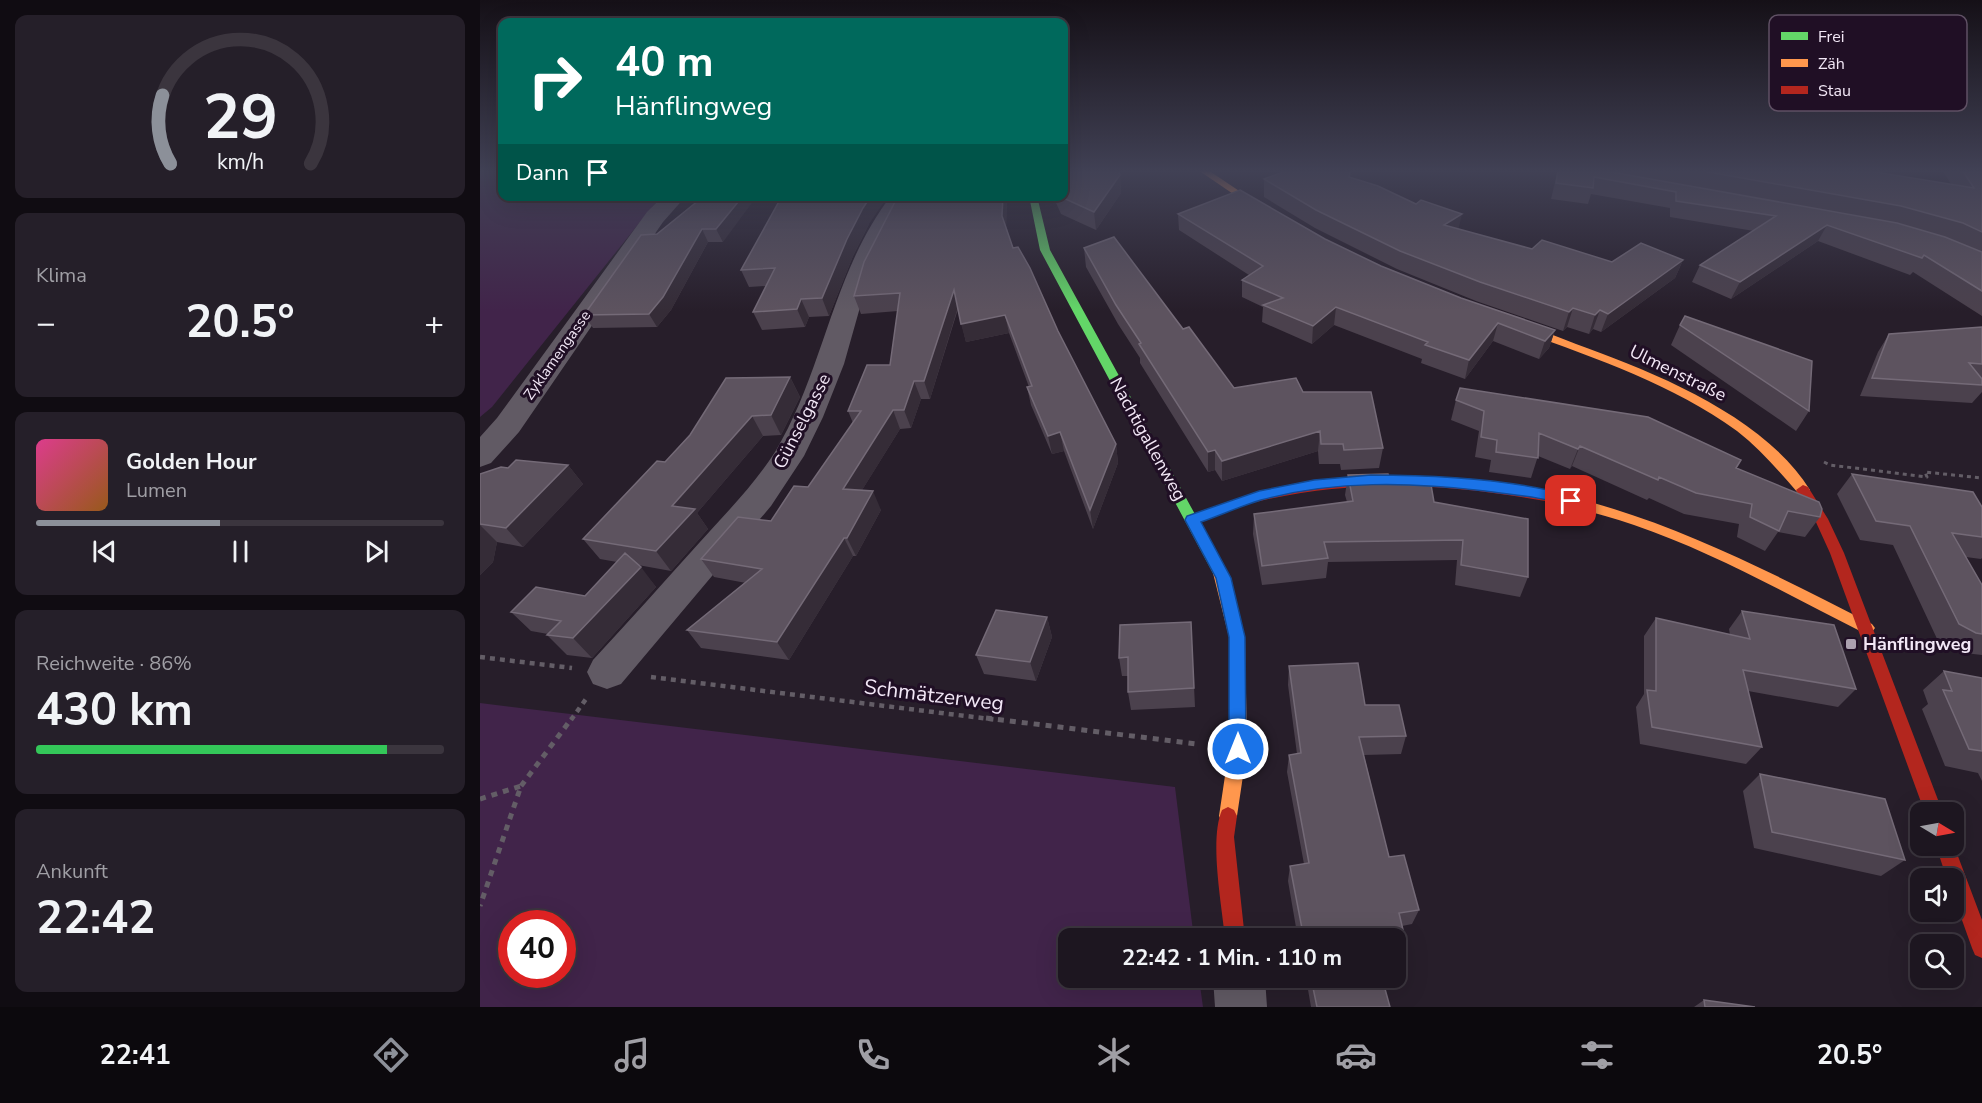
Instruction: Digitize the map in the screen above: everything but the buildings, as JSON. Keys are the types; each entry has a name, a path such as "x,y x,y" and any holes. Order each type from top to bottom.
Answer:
{"street":[{"name":"Zyklamengasse","path":"480,456 508,425 655,217"},
{"name":"Günselgasse","path":"607,672 759,498 788,456 808,417 830,364 856,279 887,217"},
{"name":"Nachtigallenweg","path":"1037,217 1044,250 1223,578 1237,637 1238,749 1225,837 1234,928"},
{"path":"1273,217 1284,224"},
{"name":"Ulmenstraße","path":"1496,319 1641,372 1709,405 1740,426 1779,460 1815,507 1828,531 1867,628 1930,802"},
{"path":"1192,520 1259,496 1314,485 1371,479 1430,480 1550,494 1615,513 1719,555 1867,628"},
{"path":"1949,856 1982,948"},
{"path":"1240,988 1241,1007"}],"path":[{"path":"1821,461 1830,465 1927,477 1925,472 1982,478"},
{"path":"480,657 574,668"},
{"path":"480,906 521,786 607,672"},
{"name":"Schmätzerweg","path":"639,676 1238,749"},
{"path":"480,799 521,786"}],"shaded area":[{"path":"480,217 644,217 492,407 480,417"},
{"path":"480,703 1175,787 1193,928 1058,928 1058,988 1200,988 1203,1007 480,1007"}],"traffic: fast":[{"path":"1038,217 1045,250 1220,573"}],"traffic: slow":[{"path":"1511,324 1631,369 1707,406 1742,429 1774,457 1803,490"},
{"path":"1560,499 1640,522 1718,553 1867,628"},
{"path":"1220,573 1237,637 1238,749 1228,816"}],"traffic: jam":[{"path":"1192,520 1252,498 1290,489 1367,481 1445,482 1560,499"},
{"path":"1803,490 1821,519 1837,553 1930,802"},
{"path":"1228,816 1225,837 1234,928"},
{"path":"1949,856 1982,948"}],"place":[{"name":"Hänflingweg","path":"1851,644"}],"route":[{"path":"1238,749 1237,637 1223,578 1192,520 1259,496 1314,485 1371,479 1430,480 1550,494 1571,501"}]}
